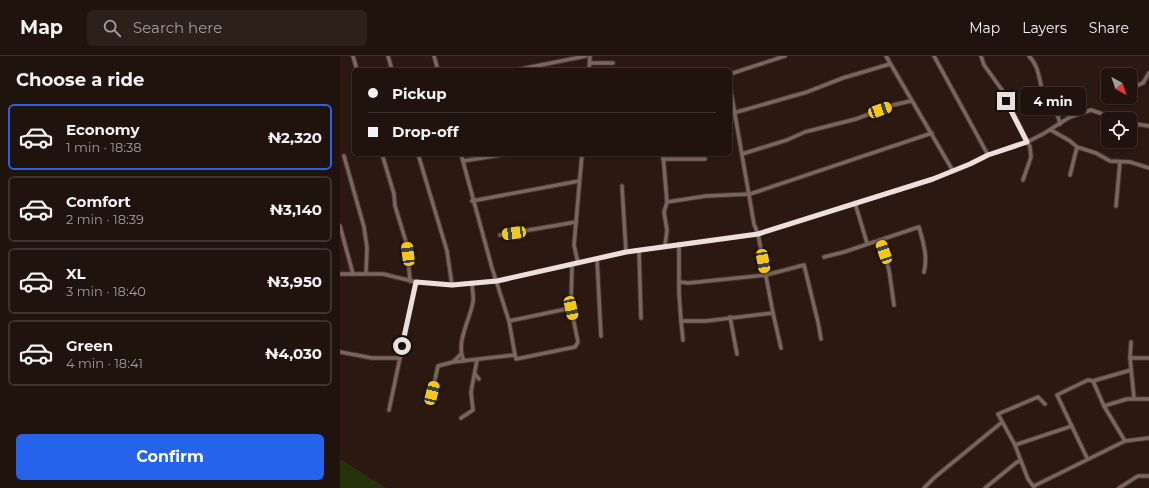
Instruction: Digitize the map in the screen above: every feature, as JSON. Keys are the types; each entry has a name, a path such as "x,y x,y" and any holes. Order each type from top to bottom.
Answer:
{"street":[{"path":"353,56 356,68"},
{"path":"388,56 391,68"},
{"path":"434,56 437,68"},
{"path":"526,68 586,56"},
{"path":"589,68 590,56"},
{"path":"732,73 785,56"},
{"path":"886,56 953,171"},
{"path":"934,56 988,155"},
{"path":"981,56 984,65 1002,90 1027,142 1031,157 1023,180"},
{"path":"1029,56 1035,62 1039,71 1045,99 1058,115 1060,124"},
{"path":"590,63 613,64"},
{"path":"732,114 807,92 843,78 890,64"},
{"path":"1137,85 1143,83 1149,73"},
{"path":"732,95 754,224 758,234 781,348"},
{"path":"742,154 787,140 805,132 856,119 893,105 911,101"},
{"path":"340,274 383,274 416,282 452,285 497,281 626,252 758,234 933,179 988,155 1027,142 1070,118 1091,110 1101,113"},
{"path":"1137,124 1149,126"},
{"path":"1050,130 1070,141 1077,147 1096,153 1110,161 1130,162 1149,168"},
{"path":"667,202 706,196 750,194 932,133"},
{"path":"1070,175 1077,147"},
{"path":"344,156 364,227 367,248 366,273"},
{"path":"383,156 394,194 395,206 407,245 410,281"},
{"path":"419,156 447,251 452,285"},
{"path":"462,156 472,201 509,320 516,359 575,347 578,342 571,308 572,264"},
{"path":"463,161 494,156"},
{"path":"578,263 574,245 582,156"},
{"path":"663,156 667,202 664,212 667,230 665,246"},
{"path":"663,160 705,159"},
{"path":"1116,206 1120,162"},
{"path":"472,201 580,181"},
{"path":"622,186 626,252"},
{"path":"855,203 867,244"},
{"path":"500,235 576,222"},
{"path":"340,226 353,274"},
{"path":"824,257 844,252 919,227 925,248 926,263 924,272"},
{"path":"880,240 889,270 894,305"},
{"path":"679,244 679,293 683,340"},
{"path":"638,250 641,318"},
{"path":"597,258 601,336"},
{"path":"680,282 688,284 766,275 804,265 821,339"},
{"path":"389,410 416,282"},
{"path":"464,361 461,354 462,340 473,302 472,283"},
{"path":"509,320 571,308"},
{"path":"681,321 706,321 773,313"},
{"path":"730,318 737,354"},
{"path":"1131,342 1130,358 1134,398"},
{"path":"340,352 372,358 400,358"},
{"path":"453,362 461,354"},
{"path":"432,393 438,366 453,362 515,355"},
{"path":"1130,358 1149,358"},
{"path":"461,418 473,410 471,392 477,360"},
{"path":"1087,458 1056,397 1057,395 1088,380 1092,381 1131,370"},
{"path":"475,374 479,379"},
{"path":"1092,381 1104,406 1125,441"},
{"path":"1045,404 1038,397 999,413 998,417 1015,445 1028,479 1034,487 1087,458 1125,441 1149,438"},
{"path":"1104,406 1134,398 1149,398"},
{"path":"924,488 956,459 1001,423"},
{"path":"1015,445 1072,426"},
{"path":"986,488 1017,462 1021,461"},
{"path":"1119,488 1138,476 1149,476"}],"green space":[{"path":"340,459 386,488 340,488"}],"route":[{"path":"402,346 406,321 416,282 452,285 497,281 626,252 758,234 913,184 933,179 988,155 1027,142 1006,101"}]}
